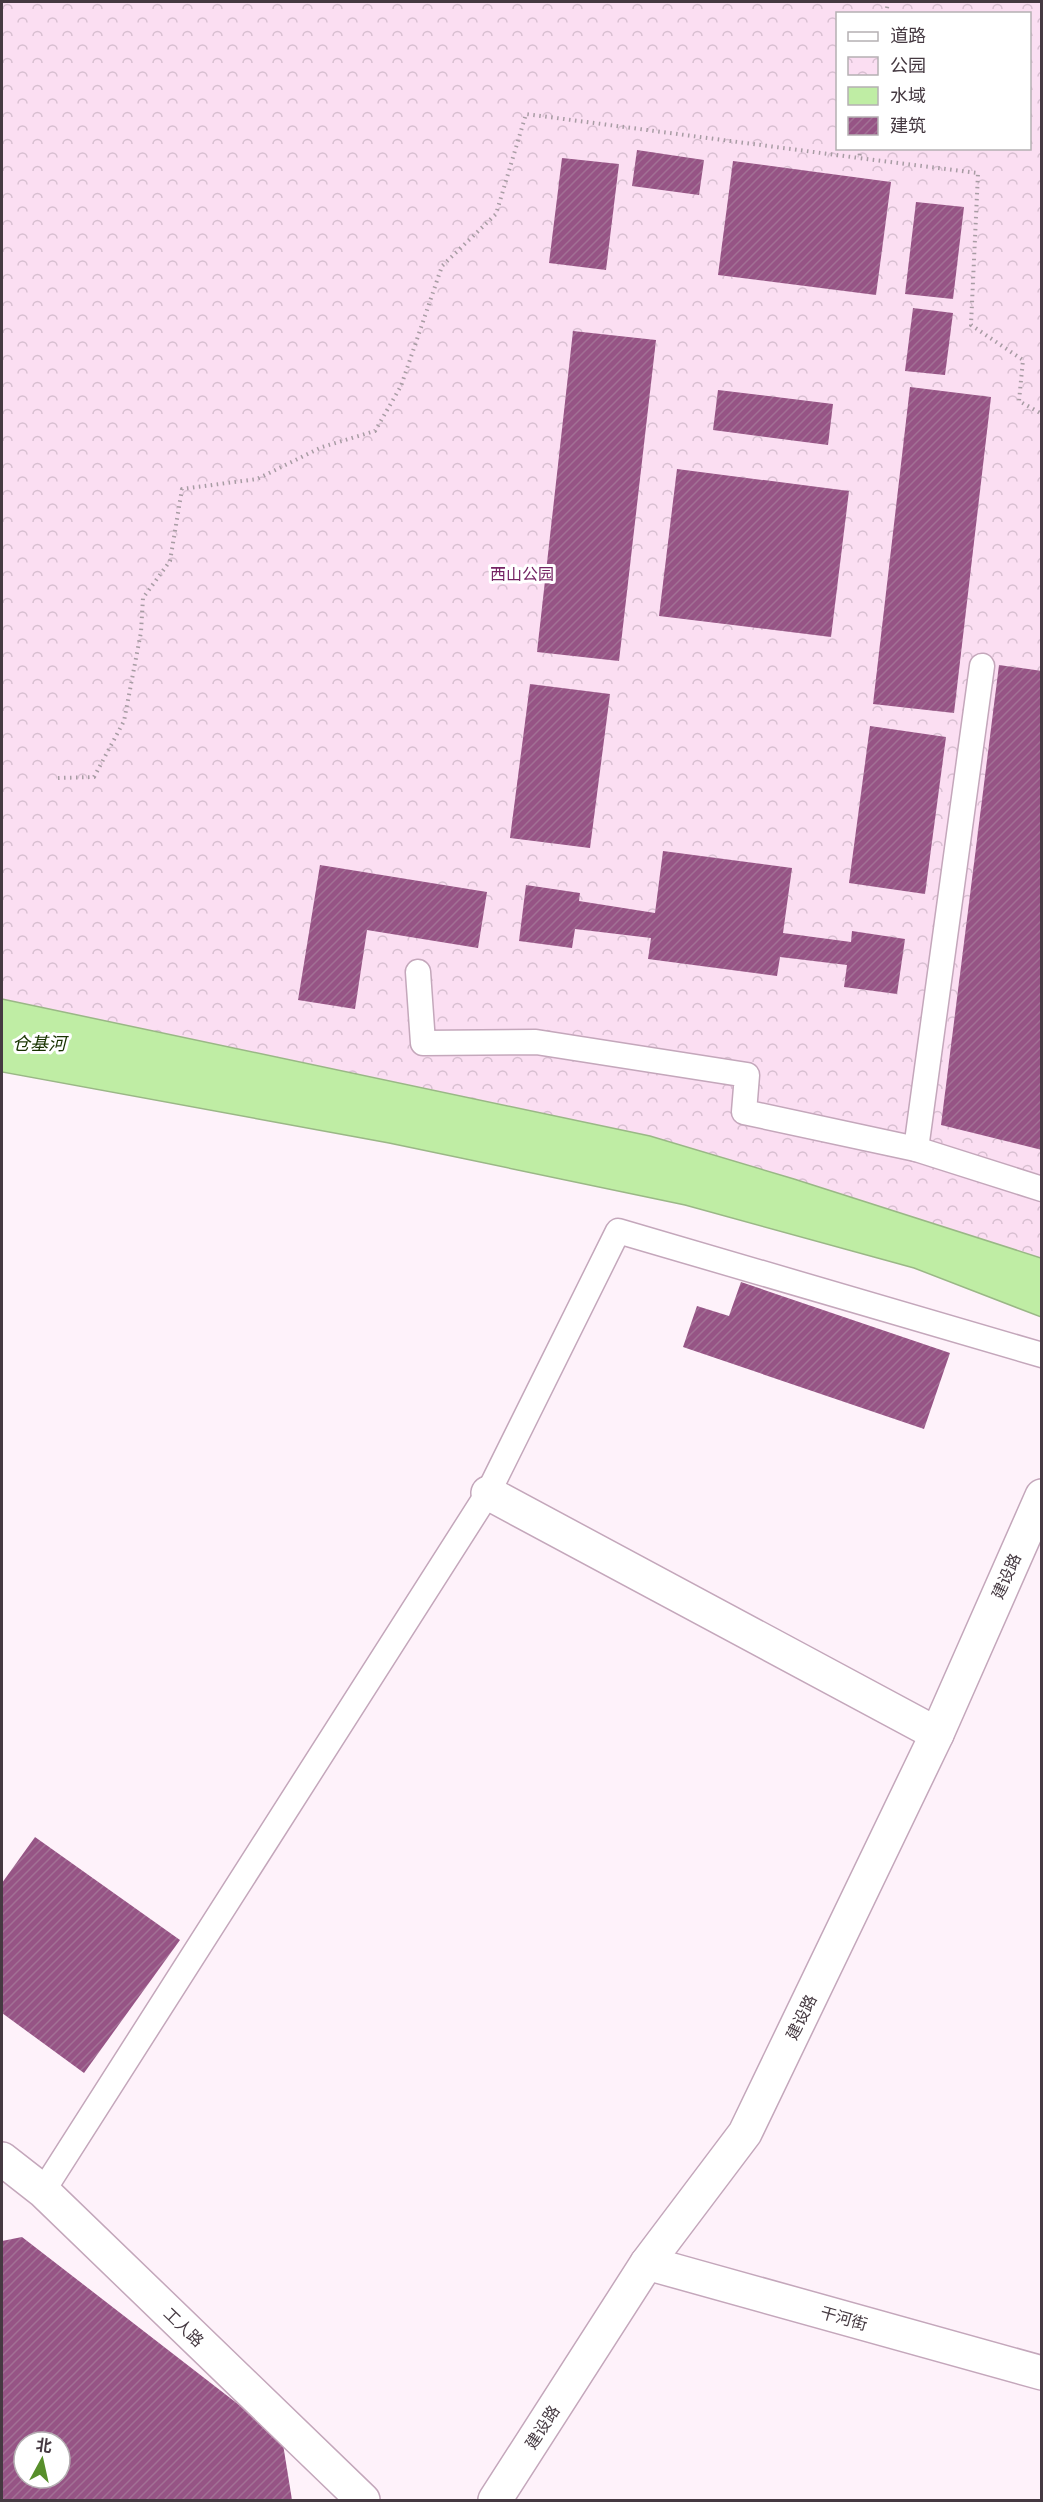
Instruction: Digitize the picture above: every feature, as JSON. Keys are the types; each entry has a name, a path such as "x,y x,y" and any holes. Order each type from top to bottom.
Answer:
{"street":[{"path":"488,1493 937,1734"},
{"name":"建设路","path":"495,2500 647,2263 745,2133 937,1734 1041,1496"},
{"name":"工人路","path":"2,2159 43,2191 363,2500"},
{"name":"干河街","path":"647,2263 1041,2373"}],"lane":[{"path":"915,1149 982,666"},
{"path":"418,972 423,1042 536,1042 747,1075 744,1112 915,1149 1041,1189"},
{"path":"43,2191 488,1493 618,1231 1041,1355"}],"path":[{"path":"58,778 94,777 124,721 141,632 143,598 170,561 182,489 258,479 322,447 375,431 401,386 442,266 496,214 526,114 978,173 971,325 1023,360 1019,401 1041,414"},
{"path":"859,158 861,150"}],"green space":[{"name":"西山公园","path":"2,2 1041,2 1041,1258 794,1179 650,1136 2,999"}],"water":[{"name":"仓基河","path":"2,999 650,1136 794,1179 1041,1258 1041,1317 914,1268 685,1205 389,1143 2,1072"}],"building":[{"path":"637,150 704,160 699,195 632,186"},
{"path":"562,158 619,164 606,270 549,263"},
{"path":"733,161 891,182 876,295 718,275"},
{"path":"916,202 964,207 953,299 905,294"},
{"path":"913,308 953,313 945,375 905,371"},
{"path":"573,331 656,340 619,661 537,652"},
{"path":"910,387 991,397 954,713 873,704"},
{"path":"718,390 833,404 828,445 713,430"},
{"path":"677,469 849,491 831,637 659,616"},
{"path":"999,665 1042,671 1042,1150 941,1125"},
{"path":"530,684 610,694 590,848 510,838"},
{"path":"870,726 946,737 925,894 849,883"},
{"path":"663,851 792,868 783,933 851,942 852,931 905,939 897,994 844,987 847,965 780,957 777,976 648,959 651,938 575,929 572,948 519,941 526,885 580,893 579,901 655,913"},
{"path":"320,865 487,892 478,948 367,930 355,1009 298,1000"},
{"path":"741,1282 950,1353 924,1429 683,1347 697,1306 729,1316"},
{"path":"35,1837 180,1940 84,2073 2,2013 2,1883"},
{"path":"22,2237 282,2438 292,2500 2,2500 2,2241"}]}
